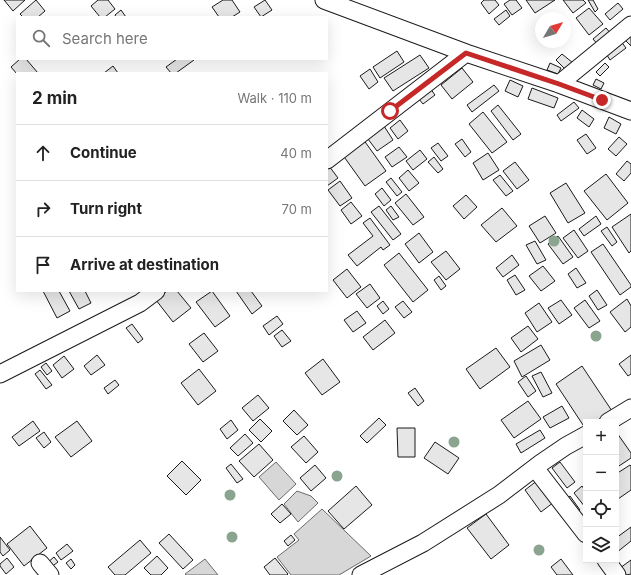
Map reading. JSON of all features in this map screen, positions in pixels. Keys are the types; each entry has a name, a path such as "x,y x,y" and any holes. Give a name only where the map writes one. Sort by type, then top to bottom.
{"street":[{"path":"324,0 466,53 559,84 631,111"},
{"path":"559,84 631,25"},
{"path":"328,159 466,53"},
{"path":"0,374 140,303 155,292"},
{"path":"613,419 631,408"},
{"path":"361,575 422,543 499,495 566,446 583,437"},
{"path":"535,468 583,530"},
{"path":"608,563 617,575"}],"shaded area":[{"path":"276,462 296,484 279,500 259,477"},
{"path":"297,491 311,496 318,503 298,522 284,504"},
{"path":"322,509 371,556 339,575 291,575 277,557 299,540 294,534"},
{"path":"205,559 218,575 185,574"}],"building":[{"path":"4,0 25,0 13,11"},
{"path":"36,0 45,11 39,16 22,16 20,14"},
{"path":"98,0 108,0 115,9 106,16 99,16 91,6"},
{"path":"223,0 232,0 240,12 234,16 218,16 212,7"},
{"path":"265,0 272,10 260,16 254,7"},
{"path":"484,0 495,0 499,5 489,14 481,3"},
{"path":"510,0 516,0 522,8 512,15 504,4"},
{"path":"526,0 555,0 535,12"},
{"path":"563,0 583,0 586,3 573,13"},
{"path":"588,0 593,0 598,9 595,12"},
{"path":"618,3 623,9 610,20 605,14"},
{"path":"589,8 603,24 589,35 576,18"},
{"path":"121,10 125,16 116,16"},
{"path":"506,10 510,16 499,25 494,19"},
{"path":"606,28 612,35 599,46 593,39"},
{"path":"631,31 631,46 623,38"},
{"path":"620,40 626,48 610,60 605,52"},
{"path":"397,51 404,62 380,78 373,67"},
{"path":"562,54 573,63 566,70 556,60"},
{"path":"420,55 429,68 393,91 384,78"},
{"path":"19,60 27,60 37,72 16,73 11,67"},
{"path":"176,60 194,60 177,72 170,72 166,67"},
{"path":"550,63 561,68 558,74 547,70"},
{"path":"605,63 609,67 600,76 596,72"},
{"path":"113,66 117,72 105,72"},
{"path":"462,68 473,82 452,99 441,85"},
{"path":"370,69 378,82 369,89 360,76"},
{"path":"596,79 604,83 601,89 593,85"},
{"path":"510,80 523,86 518,97 505,91"},
{"path":"494,85 499,91 472,112 467,105"},
{"path":"430,88 435,95 423,104 418,98"},
{"path":"532,88 558,98 554,108 528,99"},
{"path":"574,102 579,108 561,121 557,115"},
{"path":"498,105 521,134 513,140 491,111"},
{"path":"582,110 594,119 589,127 577,118"},
{"path":"483,112 507,142 492,153 469,124"},
{"path":"609,117 621,124 616,134 604,128"},
{"path":"400,120 408,131 398,139 390,128"},
{"path":"382,123 393,140 377,151 365,135"},
{"path":"586,134 596,148 587,154 577,140"},
{"path":"619,137 627,144 616,156 608,149"},
{"path":"363,139 386,171 365,186 342,154"},
{"path":"462,139 471,152 465,157 455,144"},
{"path":"438,143 448,156 441,161 431,148"},
{"path":"399,147 407,157 392,167 385,157"},
{"path":"420,150 427,159 413,170 406,161"},
{"path":"488,153 499,170 483,180 473,163"},
{"path":"434,157 443,169 438,173 428,162"},
{"path":"627,161 631,164 631,173 624,181 616,174"},
{"path":"515,162 529,180 517,189 503,171"},
{"path":"329,166 338,178 328,185"},
{"path":"408,170 419,183 409,191 399,178"},
{"path":"606,174 628,203 607,220 584,191"},
{"path":"500,175 513,191 506,196 493,180"},
{"path":"391,178 402,192 397,196 386,182"},
{"path":"340,181 352,198 340,206 328,190"},
{"path":"566,183 585,213 568,223 550,193"},
{"path":"382,188 391,200 384,206 375,194"},
{"path":"406,194 424,217 413,225 395,203"},
{"path":"466,195 477,207 464,219 453,206"},
{"path":"351,202 362,216 351,224 341,210"},
{"path":"379,206 401,234 393,240 371,212"},
{"path":"391,206 399,217 393,220 386,210"},
{"path":"502,208 517,226 496,242 481,225"},
{"path":"631,214 631,251 629,253 612,227"},
{"path":"545,216 556,233 540,243 529,226"},
{"path":"596,216 601,224 584,236 579,229"},
{"path":"370,218 390,245 383,250 381,247 357,266 348,255 373,236 363,223"},
{"path":"607,227 617,242 612,246 601,231"},
{"path":"574,230 588,251 578,258 563,238"},
{"path":"419,233 433,252 419,263 405,244"},
{"path":"558,236 573,257 563,264 548,244"},
{"path":"535,241 546,260 537,264 526,245"},
{"path":"603,244 631,285 631,287 620,295 591,252"},
{"path":"446,251 460,269 446,280 431,262"},
{"path":"399,253 428,290 413,302 384,265"},
{"path":"512,255 519,265 503,277 496,268"},
{"path":"543,266 555,281 541,291 529,276"},
{"path":"576,268 586,283 577,288 568,274"},
{"path":"347,269 361,287 347,298 333,280"},
{"path":"515,275 525,290 516,295 507,280"},
{"path":"439,276 446,286 441,290 434,280"},
{"path":"370,284 380,298 367,308 356,294"},
{"path":"597,290 607,305 598,310 589,296"},
{"path":"44,292 60,292 70,311 57,318"},
{"path":"70,292 86,292 91,303 79,309"},
{"path":"166,292 178,292 191,308 173,322 156,300"},
{"path":"213,292 230,316 215,327 196,302"},
{"path":"237,292 252,292 262,306 252,314"},
{"path":"627,299 631,306 631,327 625,332 610,312"},
{"path":"561,300 572,315 559,324 548,308"},
{"path":"585,300 600,321 589,328 574,308"},
{"path":"383,301 389,309 383,314 377,306"},
{"path":"403,301 412,312 404,318 395,307"},
{"path":"539,303 552,322 537,332 525,313"},
{"path":"357,311 366,323 353,332 344,320"},
{"path":"277,316 283,324 269,335 263,326"},
{"path":"385,320 395,333 373,350 363,337"},
{"path":"132,324 143,339 138,343 126,328"},
{"path":"528,326 538,339 521,352 511,338"},
{"path":"282,330 291,341 282,347 274,336"},
{"path":"204,333 218,351 203,362 189,344"},
{"path":"541,345 550,360 522,377 514,361"},
{"path":"496,348 510,367 480,389 466,369"},
{"path":"97,355 105,365 91,375 84,366"},
{"path":"631,355 631,374 628,376 619,364"},
{"path":"64,356 74,369 62,378 53,365"},
{"path":"323,359 340,382 322,395 305,373"},
{"path":"46,363 52,371 47,375 41,367"},
{"path":"582,366 612,411 600,419 583,419 583,425 556,384"},
{"path":"199,369 216,391 198,405 181,383"},
{"path":"40,370 52,385 46,389 35,374"},
{"path":"541,372 552,393 543,397 532,376"},
{"path":"526,376 536,391 528,397 518,382"},
{"path":"115,380 119,385 108,394 104,388"},
{"path":"415,388 424,401 418,406 408,393"},
{"path":"258,395 269,408 253,421 242,408"},
{"path":"528,401 541,419 514,438 501,420"},
{"path":"562,406 569,418 550,428 543,417"},
{"path":"294,410 308,425 297,435 283,421"},
{"path":"379,418 386,425 367,443 360,436"},
{"path":"260,419 272,431 261,442 249,430"},
{"path":"231,420 238,430 227,439 220,429"},
{"path":"33,421 40,431 19,446 12,437"},
{"path":"77,421 92,441 71,457 55,437"},
{"path":"397,428 415,428 415,457 398,457"},
{"path":"540,430 545,438 521,453 516,444"},
{"path":"44,432 51,442 44,448 36,438"},
{"path":"245,434 253,443 238,456 230,448"},
{"path":"304,436 318,452 306,463 291,447"},
{"path":"619,436 631,453 631,458 619,466"},
{"path":"435,442 459,458 448,474 424,458"},
{"path":"259,444 273,460 254,477 239,461"},
{"path":"182,461 201,480 186,495 167,476"},
{"path":"560,462 575,482 567,488 552,468"},
{"path":"231,464 243,479 237,483 226,468"},
{"path":"315,465 326,478 311,491 300,478"},
{"path":"630,465 631,466 631,490 619,498 619,491 619,472"},
{"path":"538,480 554,502 541,512 525,490"},
{"path":"356,486 372,505 344,529 328,511"},
{"path":"582,486 583,504 574,493"},
{"path":"570,496 580,510 574,514 564,501"},
{"path":"282,504 291,514 280,523 271,514"},
{"path":"486,514 509,545 491,559 467,528"},
{"path":"30,526 47,548 24,566 7,544"},
{"path":"631,527 631,541 619,551 619,536"},
{"path":"169,534 193,560 183,569 159,543"},
{"path":"291,535 295,540 288,546 284,541"},
{"path":"0,537 10,550 3,556 0,552"},
{"path":"140,540 151,553 125,575 115,575 108,567"},
{"path":"67,544 73,551 61,560 56,553"},
{"path":"157,556 168,568 161,575 151,575 144,568"},
{"path":"54,557 58,562 50,568 47,563"},
{"path":"7,558 14,567 6,574 0,564"},
{"path":"275,558 288,574 287,575 270,575 264,567"},
{"path":"71,559 75,565 71,569 66,563"},
{"path":"561,559 573,575 557,575 551,567"},
{"path":"631,560 631,574 626,575 620,568"}],"route":[{"path":"390,111 466,53 602,100"}]}
